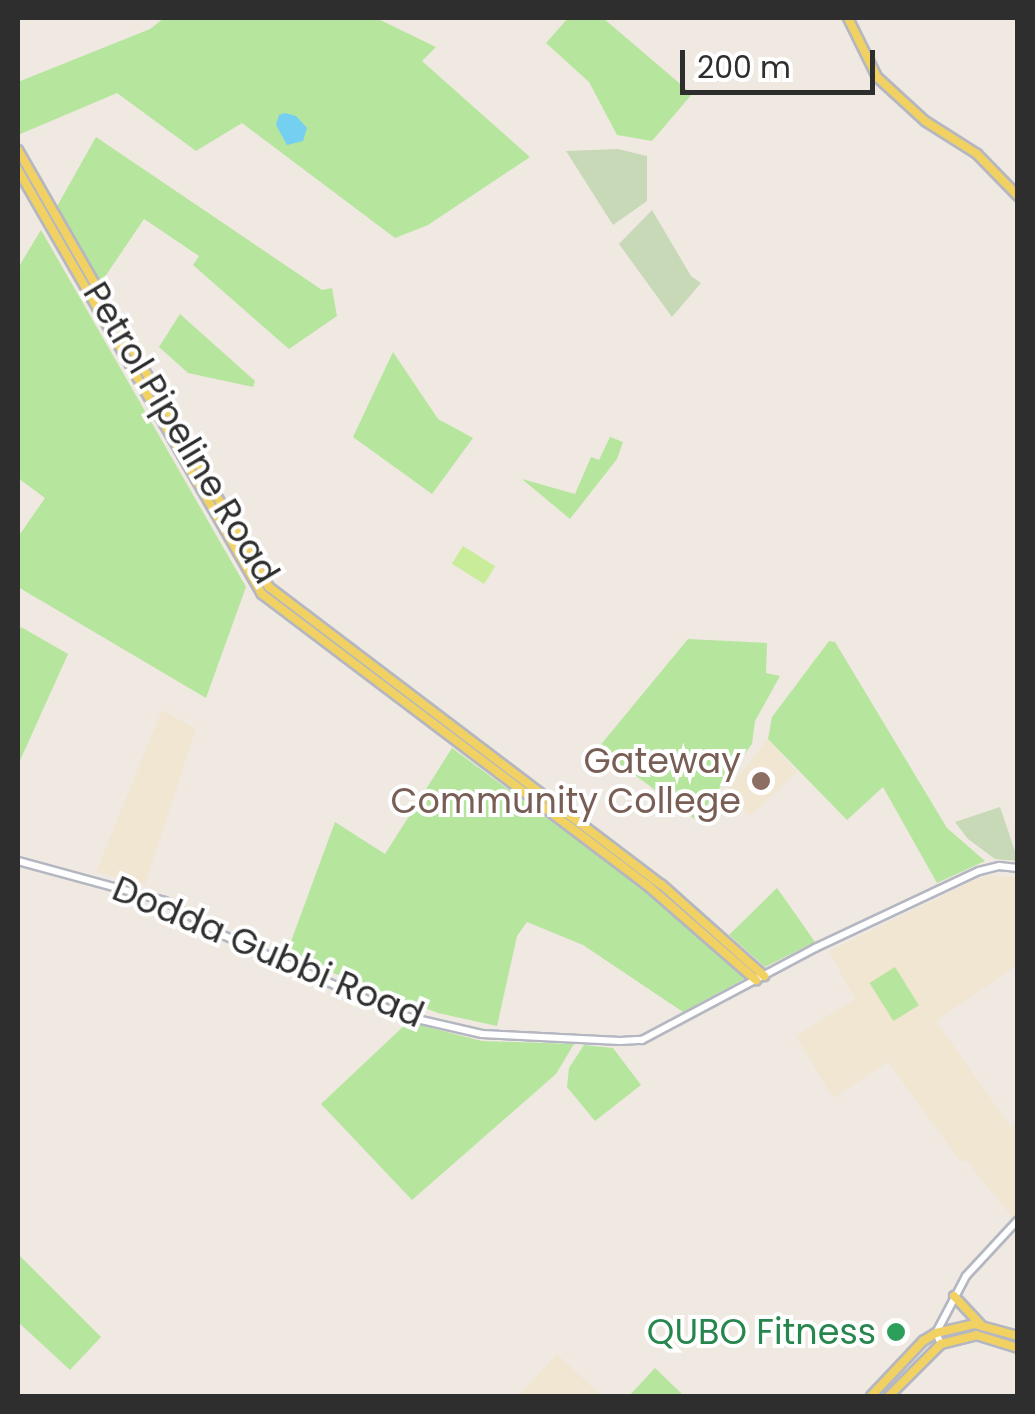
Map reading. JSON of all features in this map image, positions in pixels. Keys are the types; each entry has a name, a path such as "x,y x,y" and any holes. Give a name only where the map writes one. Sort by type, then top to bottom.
{"main road":[{"path":"848,18 877,77 924,121 977,154 1018,196"},
{"name":"Petrol Pipeline Road","path":"18,150 70,253"},
{"name":"Petrol Pipeline Road","path":"18,170 268,587 538,800 686,904 760,978"},
{"path":"954,1296 981,1325"},
{"path":"871,1396 922,1341 936,1333 957,1325 981,1325 1018,1336"},
{"path":"888,1396 940,1344 976,1335 1018,1348"}],"street":[{"name":"Dodda Gubbi Road","path":"18,861 137,890 356,998 404,1016 482,1034 642,1040 979,871 999,866 1018,868"},
{"path":"940,1344 936,1333 954,1296 973,1266 1018,1220"}],"shaded area":[{"path":"162,710 196,729 145,884 96,872"},
{"name":"Gateway Community College","path":"768,739 797,772 750,816 727,791"},
{"path":"983,876 1017,877 1017,965 936,1021 1010,1126 1017,1120 1017,1212 1013,1218 966,1160 961,1162 888,1062 833,1098 796,1036 855,999 829,951"},
{"path":"557,1354 601,1396 518,1396"}],"green space":[{"path":"164,18 376,18 436,47 422,61 530,157 428,225 395,238 242,123 196,151 117,93 18,135 18,82 150,29"},
{"path":"568,18 603,18 692,94 652,141 617,135 589,82 546,43"},
{"path":"96,137 322,290 332,288 337,316 289,349 193,265 199,256 144,219 100,284 56,208"},
{"path":"618,149 647,156 647,201 613,225 566,151"},
{"path":"652,210 691,276 701,283 672,317 619,244"},
{"path":"41,230 246,587 206,698 18,587 18,537 45,498 18,478 18,268"},
{"path":"180,314 255,381 253,387 188,373 159,347"},
{"path":"393,352 438,419 473,438 432,494 353,437"},
{"path":"610,437 623,442 617,459 570,519 522,479 575,494 591,457 599,460"},
{"path":"463,546 495,566 484,584 452,564"},
{"path":"21,627 68,654 18,765 18,633"},
{"path":"688,639 767,643 766,673 780,676 755,721 752,744 696,820 598,748"},
{"path":"829,641 835,642 947,828 985,861 937,883 883,787 847,820 768,739 772,717"},
{"path":"452,748 652,895 746,978 683,1012 583,945 527,922 517,936 497,1026 438,1013 286,955 335,822 385,854"},
{"path":"1000,807 1017,861 995,859 968,839 955,822"},
{"path":"777,888 815,942 765,967 729,935"},
{"path":"895,967 919,1005 893,1021 870,983"},
{"path":"408,1022 482,1041 574,1044 556,1074 412,1200 321,1104"},
{"path":"584,1045 613,1048 641,1085 595,1121 567,1087 569,1068"},
{"path":"18,1254 101,1337 70,1370 18,1322"},
{"path":"655,1368 684,1396 629,1396"}],"water":[{"path":"279,115 296,116 307,128 303,141 287,145 276,125"}],"place":[{"name":"Gateway Community College","path":"761,781"},
{"name":"QUBO Fitness","path":"896,1332"}]}
